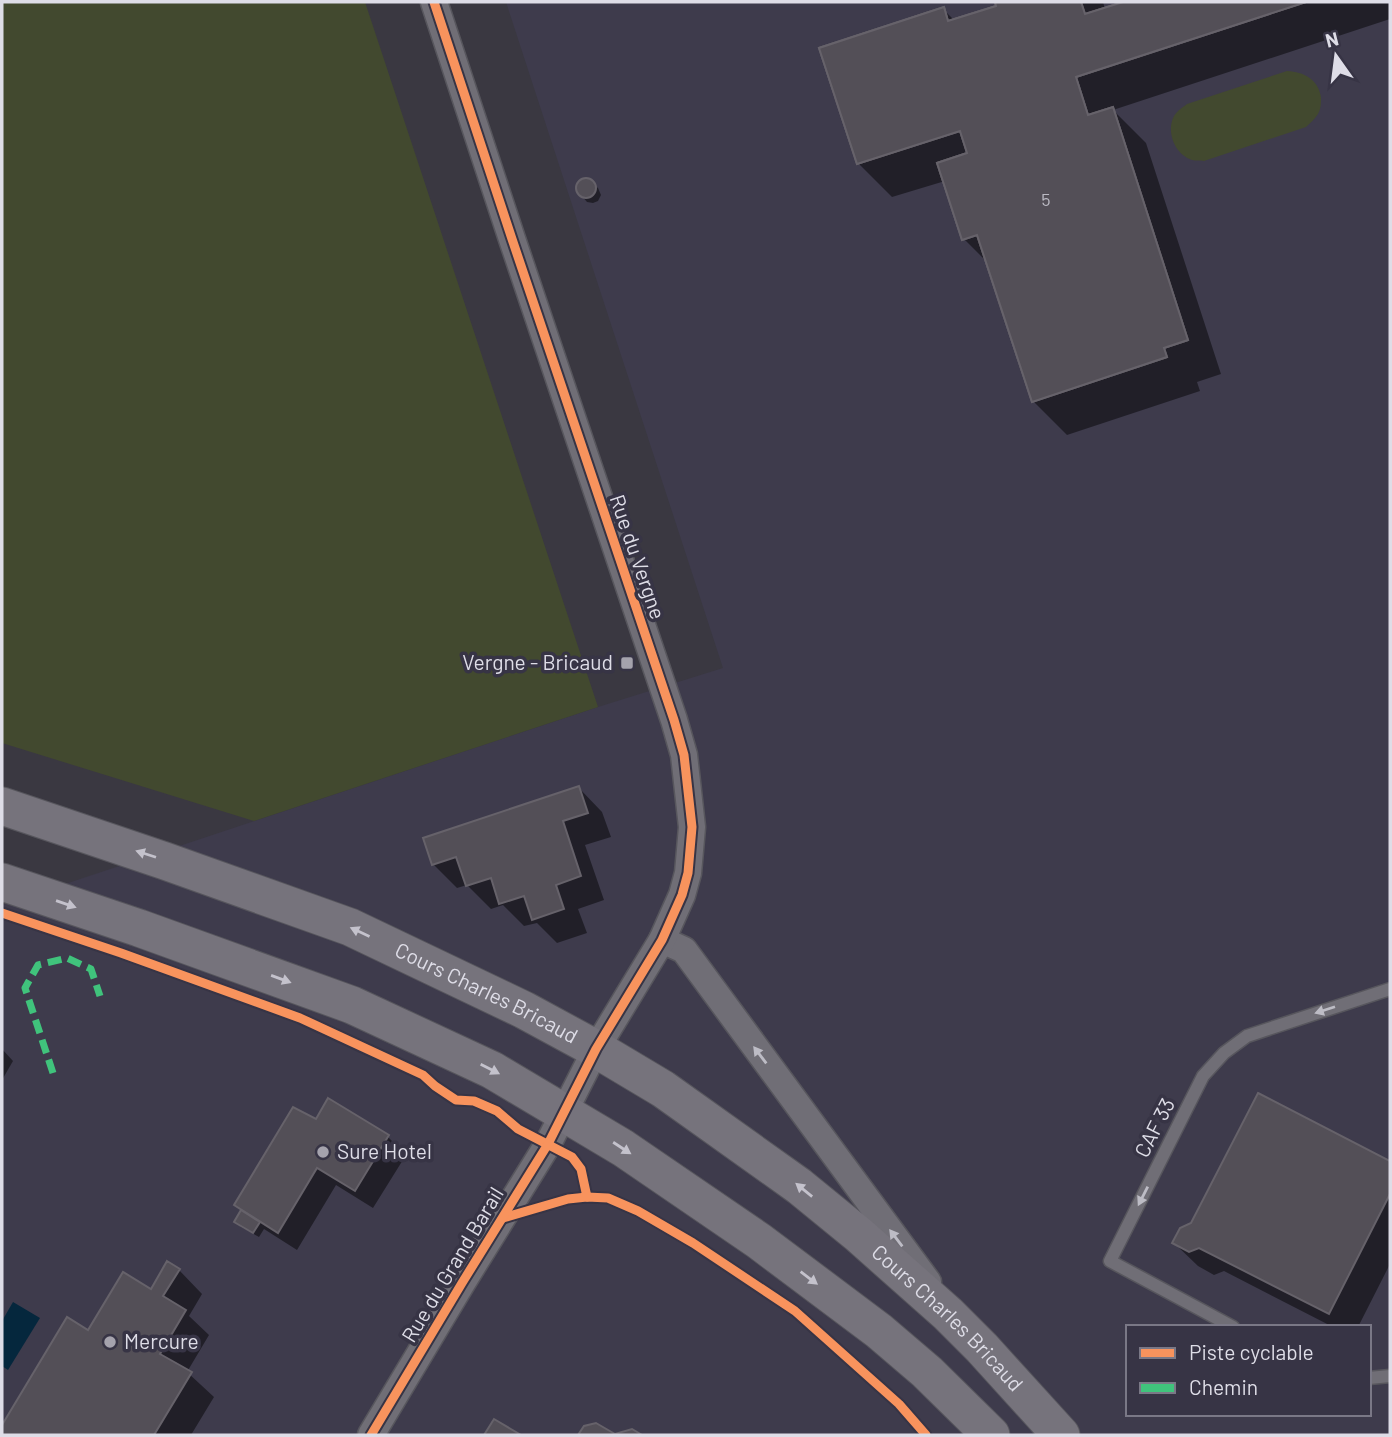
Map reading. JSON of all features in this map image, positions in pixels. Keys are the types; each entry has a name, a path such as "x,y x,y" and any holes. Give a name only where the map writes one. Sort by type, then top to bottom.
{"main road":[{"name":"Cours Charles Bricaud","path":"2,806 350,927 524,1010 596,1049 663,1089 799,1186 859,1235 948,1314 1061,1435"},
{"path":"2,882 352,1005 492,1070 623,1148 759,1241 879,1331 928,1373 990,1435"}],"street":[{"name":"Rue du Vergne","path":"434,2 684,755 692,827 688,873 682,895 663,940 596,1049 564,1112"},
{"path":"663,940 684,950 919,1268 948,1314"},
{"name":"Rue du Grand Barail","path":"371,1435 548,1144 564,1112"}],"lane":[{"name":"CAF 33","path":"1229,1325 1110,1261 1203,1076 1224,1053 1247,1037 1390,989"},
{"path":"1371,1378 1390,1376"}],"shaded area":[{"path":"506,2 1390,2 1390,1435 2,1435 2,905 723,668"}],"green space":[{"path":"2,2 365,2 598,707 254,821 2,743"},
{"path":"1287,71 1299,73 1317,85 1321,97 1320,110 1306,127 1204,161 1192,160 1180,153 1173,141 1171,128 1175,114 1180,109 1187,104"}],"water":[{"path":"13,1302 40,1318 8,1370 2,1366 2,1321"}],"building":[{"path":"995,2 1081,2 1085,14 1123,2 1306,2 1076,77 1088,115 1113,107 1188,340 1164,348 1167,357 1032,402 977,235 962,240 937,163 967,153 960,131 857,164 819,48 944,7 948,21 996,6","holes":["1000,19 1012,55 964,71 953,35"]},
{"path":"995,2 1081,2 1085,14 1123,2 1306,2 1076,77 1088,115 1113,107 1188,340 1164,348 1167,357 1032,402 977,235 962,240 937,163 967,153 960,131 857,164 819,48 944,7 948,21 996,6"},
{"path":"582,178 590,178 596,188 590,198 582,198 576,192 576,184"},
{"path":"579,786 588,813 563,821 581,876 556,885 564,909 532,920 524,896 499,904 491,878 466,886 456,857 432,865 423,838"},
{"path":"1258,1093 1390,1161 1390,1194 1329,1314 1199,1248 1189,1252 1172,1243 1180,1228 1191,1223"},
{"name":"Sure Hotel","path":"328,1098 389,1135 355,1191 317,1168 278,1233 234,1205 293,1107 316,1119"},
{"path":"241,1210 260,1222 253,1233 234,1222"},
{"name":"Mercure","path":"167,1261 180,1269 163,1296 186,1310 160,1354 192,1372 154,1435 2,1435 2,1425 67,1317 88,1330 123,1272 151,1289"},
{"path":"494,1419 521,1435 484,1435"},
{"path":"596,1423 615,1434 632,1429 642,1435 578,1435 584,1426"}],"marked path":[{"path":"53,1073 25,988 38,965 67,958 91,969 100,996"}],"cycle path":[{"path":"371,1435 548,1144 596,1049 662,940 682,895 688,873 692,827 684,755 674,720 434,2"},
{"path":"2,913 300,1018 423,1075 456,1100 474,1101 497,1111 518,1129 572,1157 581,1169 587,1197"},
{"path":"503,1218 568,1199 587,1197 608,1198 638,1211 693,1243 795,1311 899,1404 926,1435"}],"place":[{"name":"Vergne - Bricaud","path":"627,663"},
{"name":"Sure Hotel","path":"323,1152"},
{"name":"Mercure","path":"110,1342"}]}
